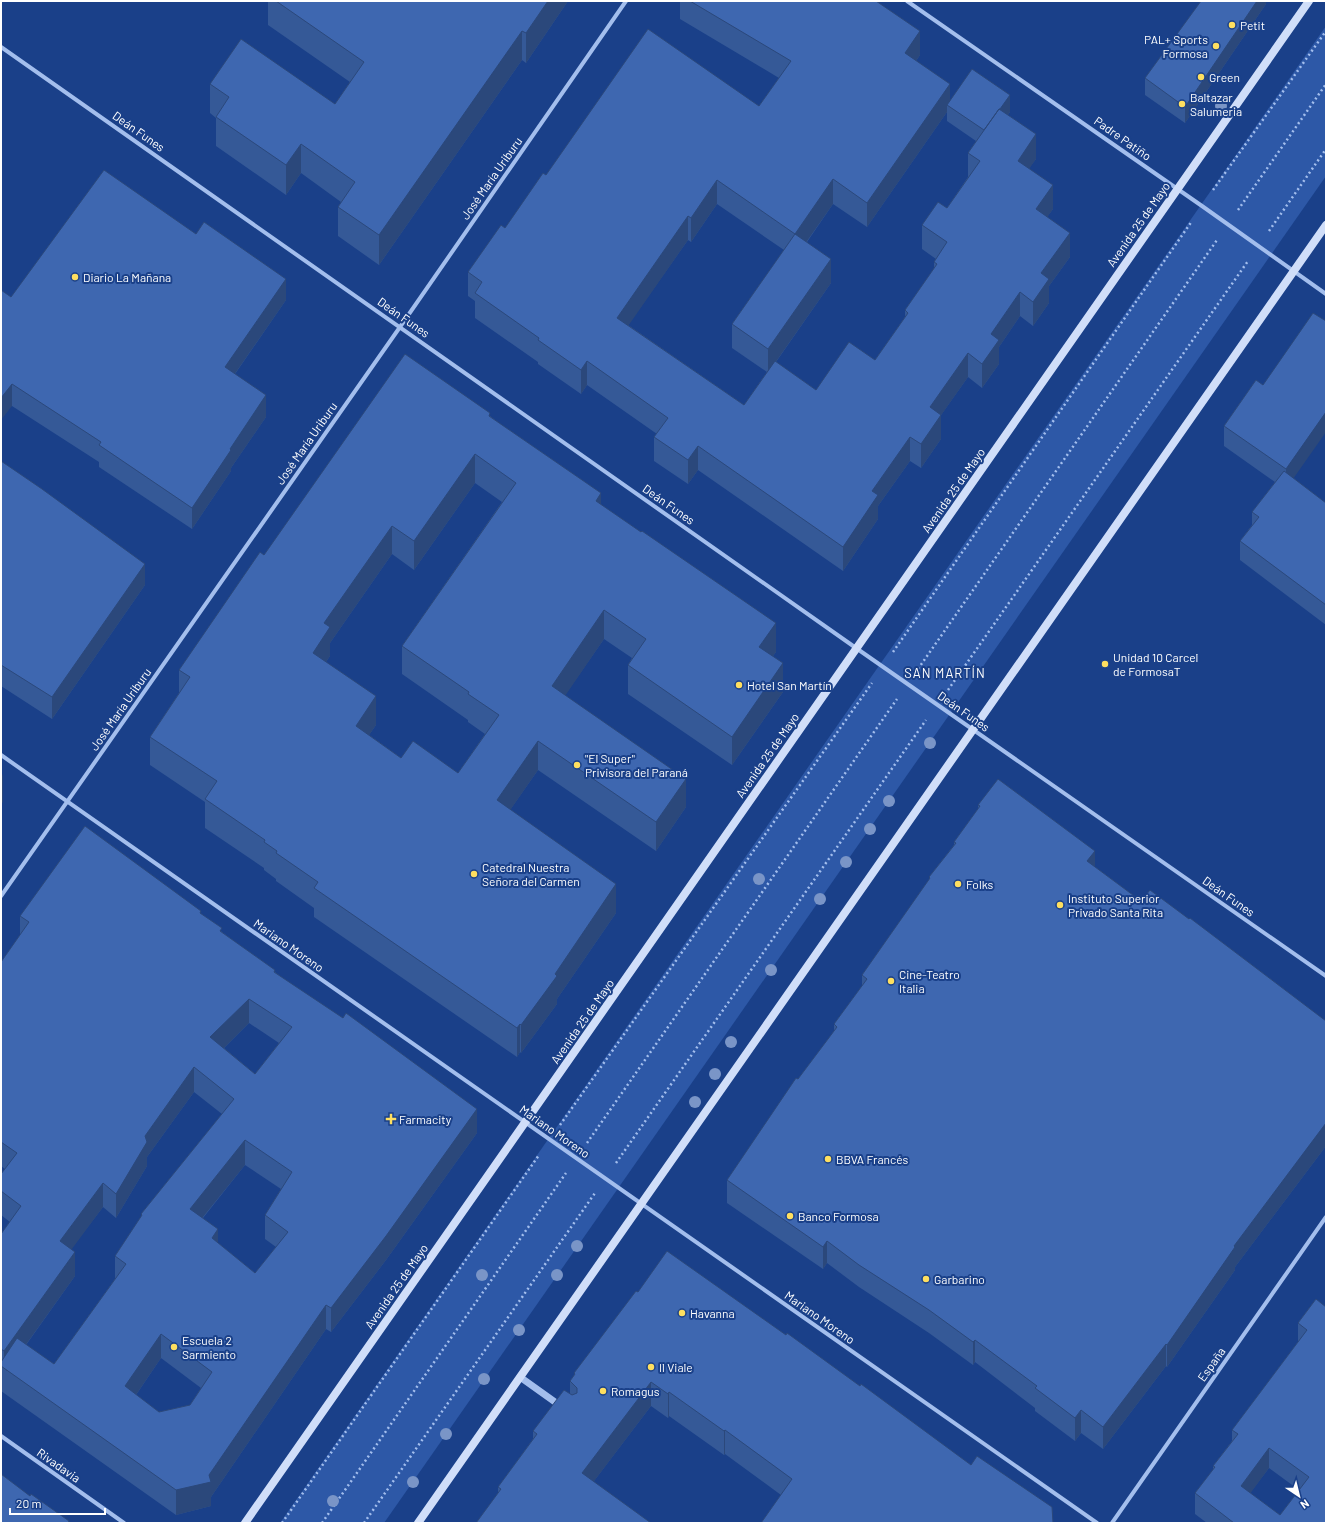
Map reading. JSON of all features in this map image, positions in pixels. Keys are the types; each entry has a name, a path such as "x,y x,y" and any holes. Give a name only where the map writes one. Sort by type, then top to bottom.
{"main road":[{"name":"Avenida 25 de Mayo","path":"245,1523 1309,1"},
{"path":"418,1523 1326,225"}],"street":[{"name":"José María Uriburu","path":"1,896 400,327 626,1"},
{"name":"Padre Patiño","path":"907,1 1178,189 1326,294"},
{"name":"Deán Funes","path":"1,47 937,705 1326,976"},
{"name":"Mariano Moreno","path":"1,755 1097,1523"},
{"name":"España","path":"1112,1523 1326,1217"},
{"path":"520,1377 567,1410"},
{"name":"Rivadavia","path":"1,1436 124,1523"}],"path":[{"path":"282,1523 883,667 1202,206 1326,31"},
{"path":"322,1523 1326,84"},
{"path":"364,1523 1326,149"}],"shaded area":[{"path":"1326,26 1326,176 384,1523 280,1523"}],"building":[{"path":"276,1 548,1 526,33 522,31 379,235 338,207 355,182 301,144 286,165 216,117 229,97 210,84 241,39 335,104 364,62"},
{"path":"690,1 876,1 920,31 905,53 950,84 867,203 833,179 795,234 717,180 691,218 688,216 617,318 744,405 775,361 816,390 849,342 875,360 908,313 905,310 937,264 934,262 947,242 922,225 938,202 947,208 980,161 968,153 999,109 1036,134 1018,161 1053,185 1036,209 1070,233 1041,273 1049,279 1033,302 1020,292 991,334 999,340 982,364 968,353 930,407 941,415 921,444 910,437 872,491 878,495 843,547 698,446 688,460 654,437 668,418 587,361 581,370 538,340 539,338 475,293 482,282 468,272 501,225 505,228 543,173 546,175 648,29 759,106 791,61"},
{"path":"1201,1 1257,1 1185,107 1145,78"},
{"path":"972,69 1010,95 984,130 947,105"},
{"path":"104,170 196,234 204,222 286,279 225,367 266,395 192,508 99,445 101,442 12,384 1,398 1,290 11,297"},
{"path":"795,234 831,259 768,349 732,324"},
{"path":"1313,313 1326,321 1326,412 1286,469 1224,426 1256,380 1263,385"},
{"path":"405,354 490,413 489,416 601,493 596,501 776,623 759,647 783,663 732,737 628,665 646,639 604,610 552,686 686,779 656,822 538,741 497,800 616,884 555,974 557,976 521,1025 520,1024 517,1028 314,888 318,882 276,853 277,851 264,842 265,840 205,799 217,781 150,737 190,677 179,670 260,552 264,555","holes":["475,454 516,483 402,646 469,692 468,694 499,715 458,773 413,741 401,758 356,726 376,696 313,653 330,627 324,623 392,526 414,541"]},
{"path":"1,461 145,564 52,697 1,665"},
{"path":"1284,471 1326,503 1326,605 1240,541 1259,517 1252,512"},
{"path":"998,779 1095,851 1087,861 1141,901 1150,890 1189,919 1190,918 1326,1021 1326,1123 1234,1246 1235,1247 1167,1345 1166,1344 1103,1427 1081,1410 1075,1418 1035,1388 1037,1386 975,1340 973,1342 929,1310 859,1265 827,1241 823,1247 727,1180 796,1078 798,1079 837,1027 834,1024 867,979 862,975 930,878 929,877 956,843 954,842 980,806 978,805"},
{"path":"85,826 201,911 200,913 222,928 220,931 275,970 274,972 343,1018 346,1013 477,1109 386,1236 331,1308 326,1305 209,1475 211,1482 176,1490 1,1366 1,1362 17,1338 54,1364 126,1264 115,1256 142,1215 141,1214 234,1099 194,1067 145,1136 147,1142 116,1194 103,1183 60,1241 75,1252 4,1351 1,1349 1,1234 21,1206 1,1191 1,1174 17,1153 1,1142 1,962 29,922 20,916","holes":["249,999 292,1027 255,1074 210,1037","245,1140 292,1172 265,1215 288,1232 255,1273 212,1238 218,1229 190,1209","161,1334 212,1372 190,1405 159,1412 125,1386"]},
{"path":"667,1251 786,1335 787,1333 860,1386 861,1384 971,1465 977,1456 1052,1507 1053,1523 761,1523 792,1479 725,1430 724,1431 669,1392 668,1394 651,1382 582,1473 651,1523 476,1523 501,1489 498,1487 537,1434 533,1431 564,1390 572,1395 577,1393 577,1388 570,1381 575,1374 574,1373 636,1291 638,1292"},
{"path":"1316,1299 1326,1307 1326,1523 1234,1523 1195,1493 1215,1467 1213,1466 1238,1434 1232,1430 1307,1330 1298,1323","holes":["1269,1448 1309,1477 1280,1515 1241,1486"]},
{"path":"1,1474 30,1496 31,1494 69,1521 68,1523 1,1523"}],"place":[{"name":"Petit","path":"1232,25"},
{"name":"PAL+ Sports Formosa","path":"1216,46"},
{"name":"Green","path":"1201,77"},
{"name":"Baltazar Salumeria","path":"1182,104"},
{"name":"Diario La Mañana","path":"75,277"},
{"name":"Unidad 10 Carcel de FormosaT","path":"1105,664"},
{"name":"Hotel San Martín","path":"739,685"},
{"name":"\"El Super\" Privisora del Paraná","path":"577,765"},
{"name":"Catedral Nuestra Señora del Carmen","path":"474,874"},
{"name":"Folks","path":"958,884"},
{"name":"Instituto Superior Privado Santa Rita","path":"1060,905"},
{"name":"Cine-Teatro Italia","path":"891,981"},
{"name":"Farmacity","path":"391,1119"},
{"name":"BBVA Francés","path":"828,1159"},
{"name":"Banco Formosa","path":"790,1216"},
{"name":"Garbarino","path":"926,1279"},
{"name":"Havanna","path":"682,1313"},
{"name":"Escuela 2 Sarmiento","path":"174,1347"},
{"name":"Il Viale","path":"651,1367"},
{"name":"Romagus","path":"603,1391"}],"district":[{"name":"SAN MARTÍN","path":"945,673"}]}
